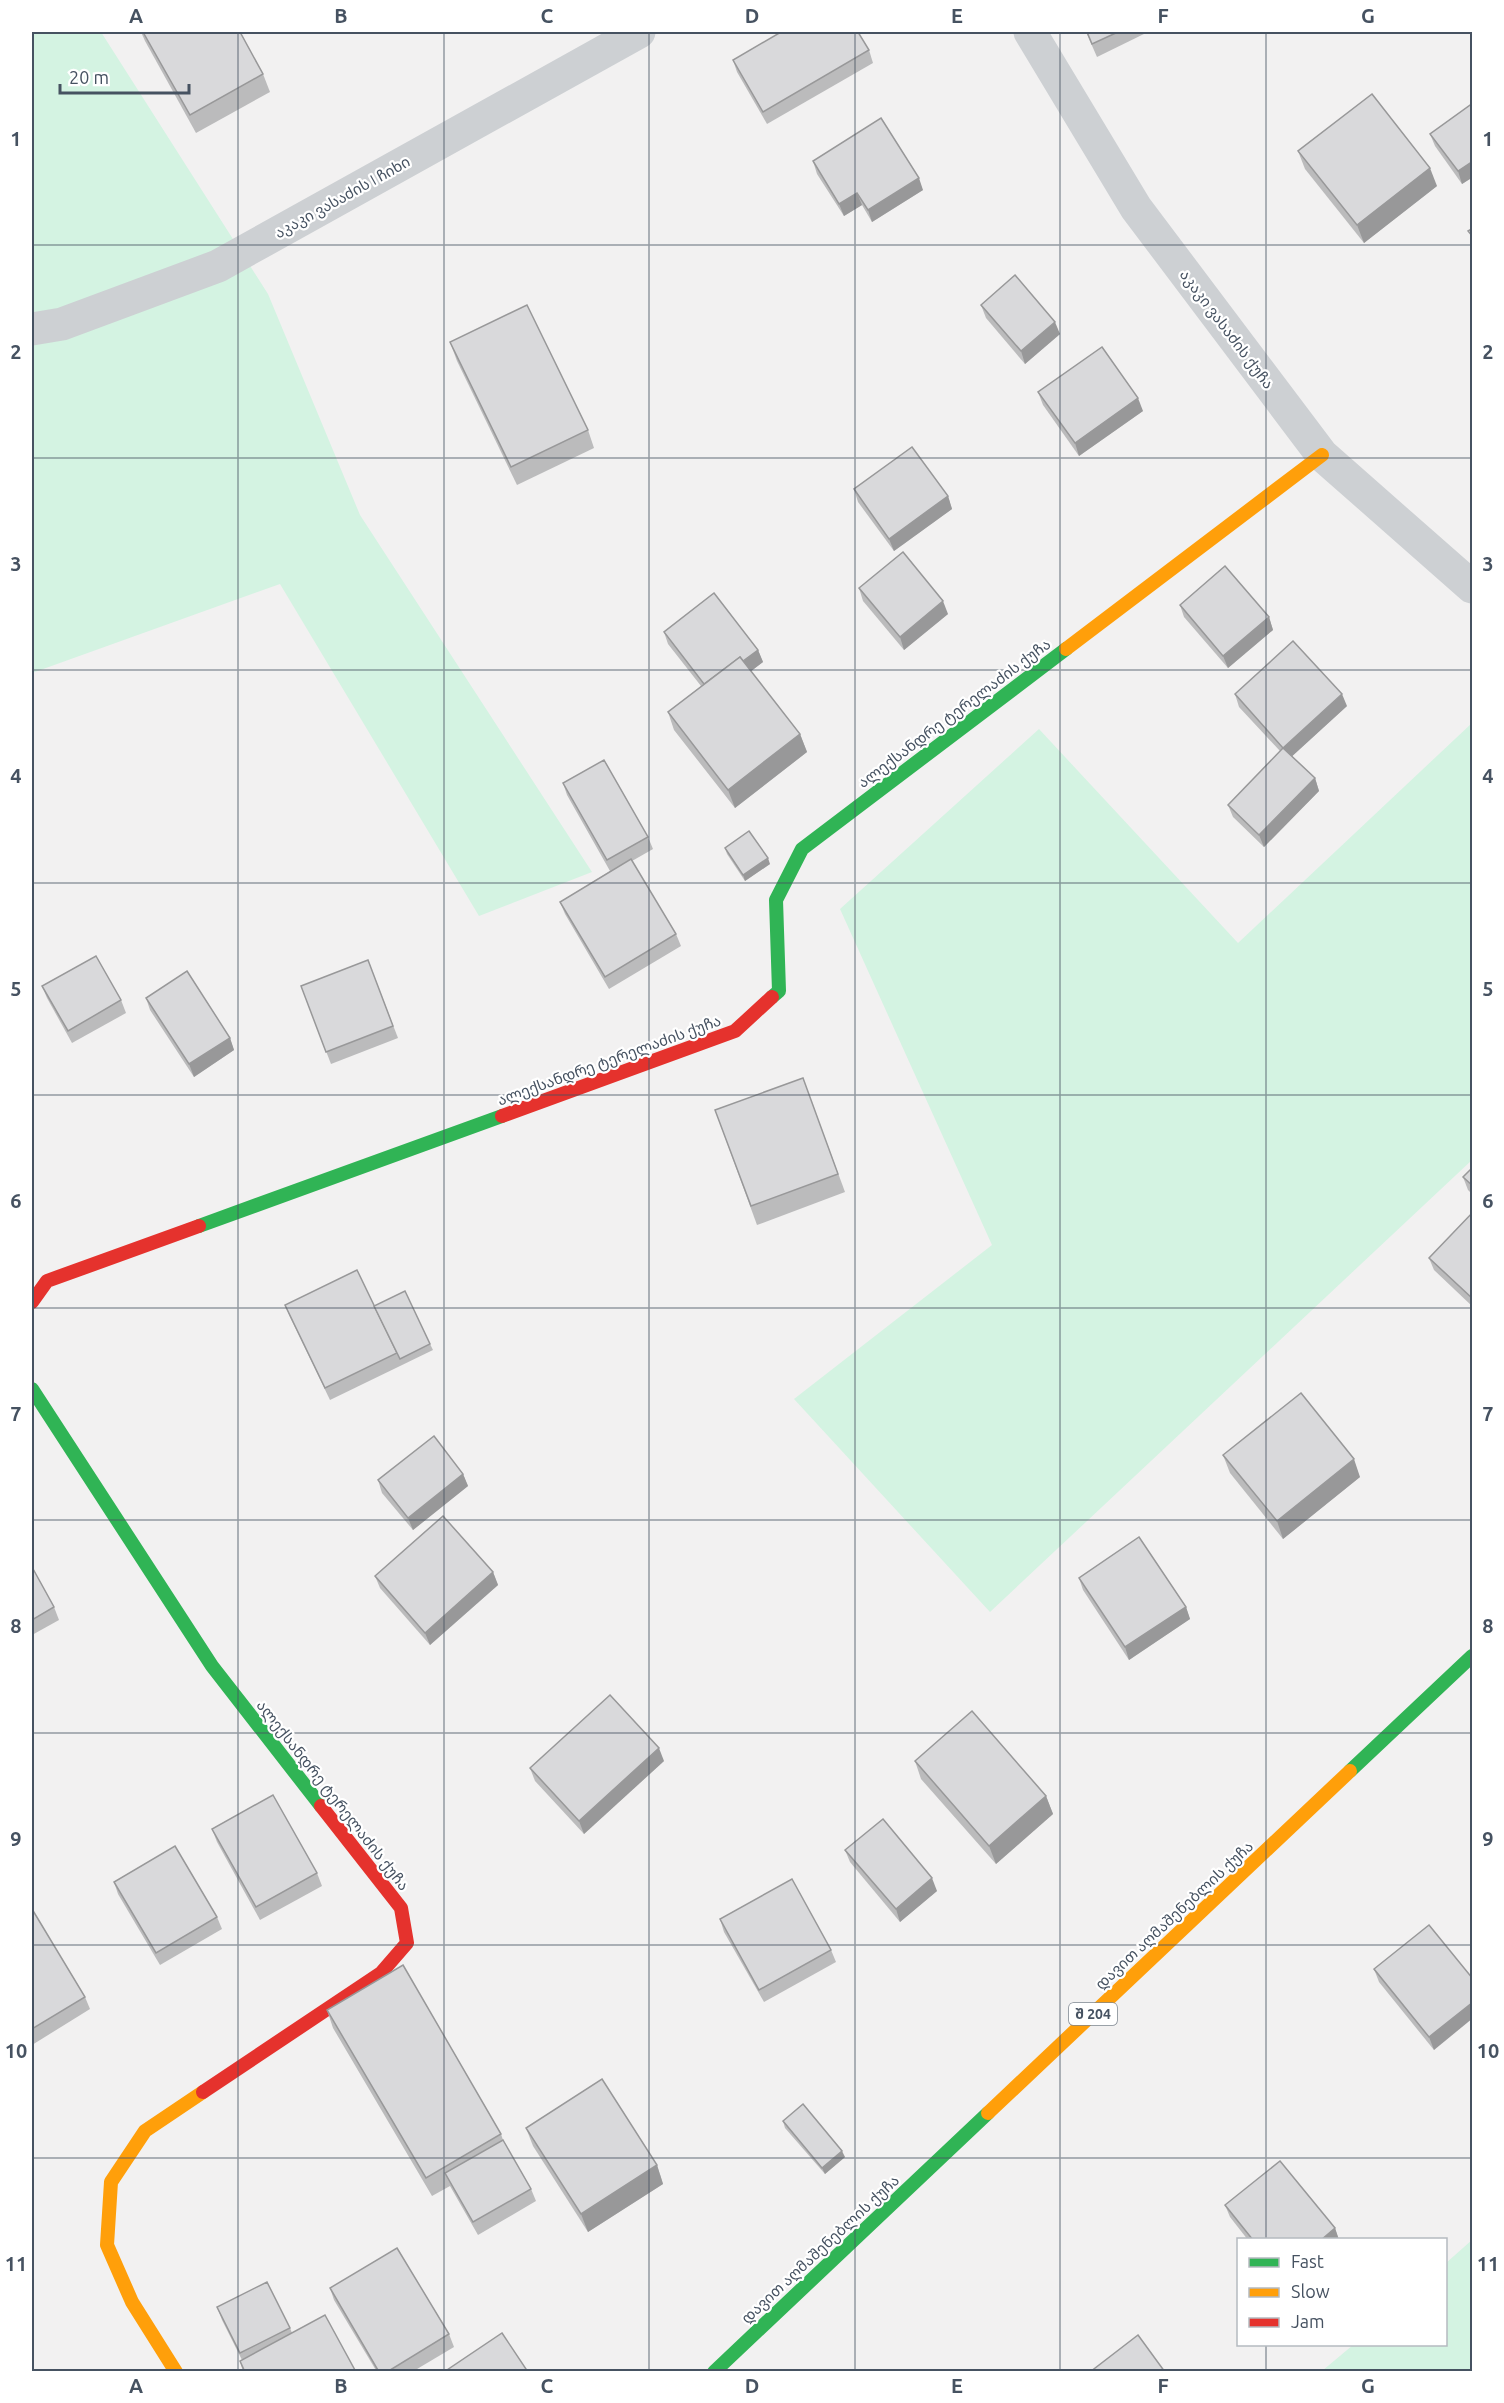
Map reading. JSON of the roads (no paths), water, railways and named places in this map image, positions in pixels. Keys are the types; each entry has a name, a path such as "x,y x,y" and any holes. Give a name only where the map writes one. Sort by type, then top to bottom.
{"street":[{"name":"აკაკი ვასაძის I ჩიხი","path":"32,329 62,324 218,266 639,32"},
{"name":"აკაკი ვასაძის ქუჩა","path":"1030,32 1136,208 1322,455 1473,587"},
{"name":"ალექსანდრე ტერელაძის ქუჩა","path":"32,1302 47,1281 735,1031 779,991 776,900 802,849 1322,455"},
{"name":"ალექსანდრე ტერელაძის ქუჩა","path":"32,1389 212,1666 401,1908 407,1943 381,1973 145,2131 111,2182 107,2245 132,2302 176,2372"},
{"name":"დავით აღმაშენებლის ქუჩა","path":"714,2372 1473,1656"}]}
